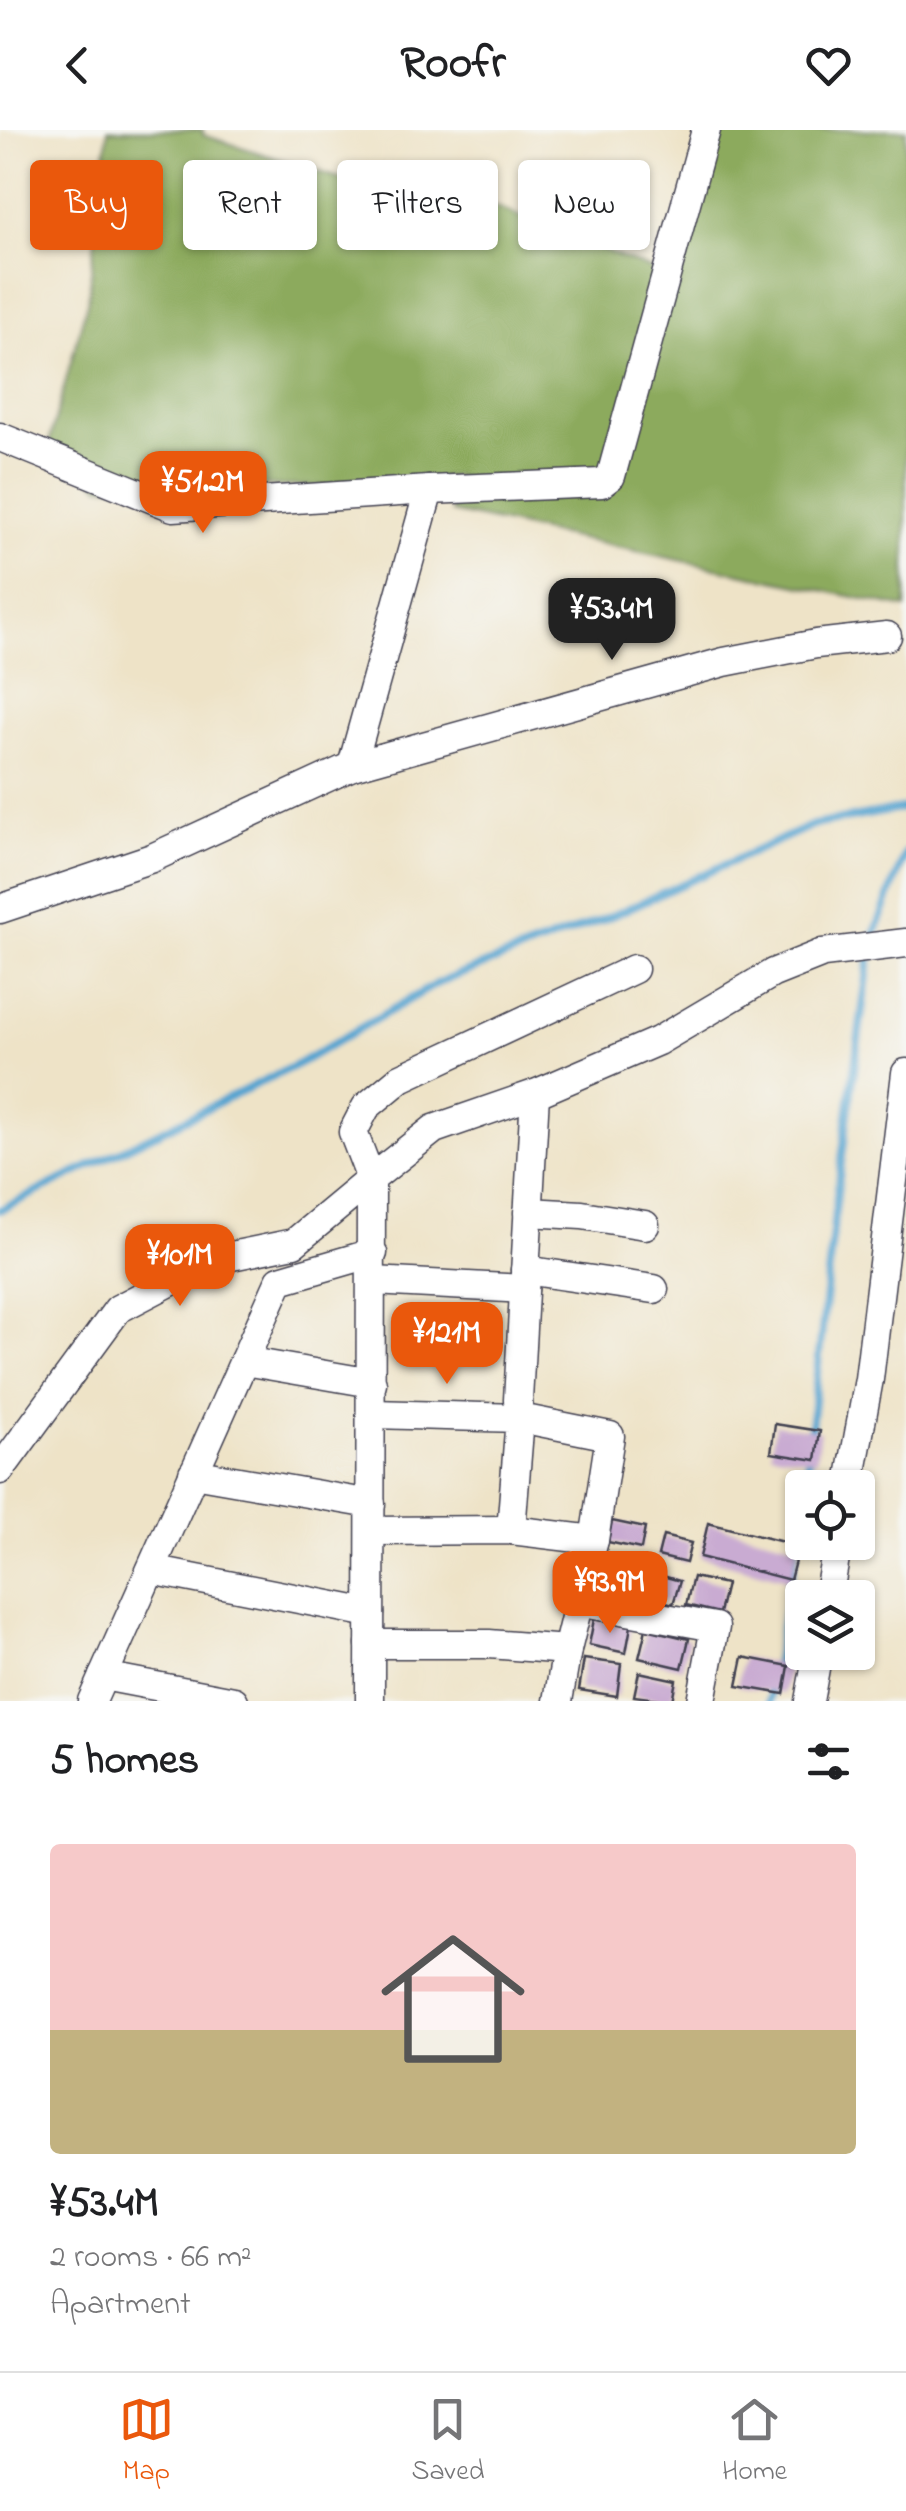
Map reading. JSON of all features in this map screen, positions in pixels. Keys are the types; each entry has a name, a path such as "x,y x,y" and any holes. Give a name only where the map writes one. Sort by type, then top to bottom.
{"street":[{"path":"0,437 173,507 602,483 611,476 706,130"},
{"path":"352,766 429,490"},
{"path":"0,910 152,858 352,766 724,662 816,644 887,636"},
{"path":"0,1470 118,1309 212,1260 294,1243 434,1129 535,1094 658,1040 773,973 824,953 906,943"},
{"path":"370,1701 371,1178 353,1132 366,1107 401,1078 634,969"},
{"path":"852,1470 869,1379 906,1073"},
{"path":"511,1530 535,1094"},
{"path":"528,1212 582,1215 645,1226"},
{"path":"234,1701 98,1688 280,1280 372,1267 654,1289"},
{"path":"244,1361 372,1383"},
{"path":"372,1414 520,1418 610,1436 594,1540 558,1701"},
{"path":"193,1474 371,1518 594,1540"},
{"path":"151,1570 370,1613"},
{"path":"578,1602 715,1627 701,1701"},
{"path":"370,1644 489,1644 567,1650"},
{"path":"809,1701 815,1670"}],"green space":[{"path":"108,130 203,130 203,135 282,160 183,160 183,250 317,250 317,171 337,177 337,250 498,250 498,207 518,216 518,250 603,250 667,276 719,130 906,130 906,608 451,512 459,476 356,486 100,486 49,443 88,299 94,250 163,250 163,160 104,160"}],"building":[{"path":"775,1424 820,1431 816,1460 771,1453"},
{"path":"612,1521 645,1528 641,1549 608,1542"},
{"path":"708,1523 785,1542 785,1560 795,1560 790,1580 700,1557"},
{"path":"663,1536 691,1543 686,1563 658,1556"},
{"path":"607,1558 642,1566 636,1590 601,1582"},
{"path":"656,1574 680,1581 673,1604 649,1597"},
{"path":"693,1577 726,1584 719,1613 686,1605"},
{"path":"594,1619 631,1626 626,1653 589,1645"},
{"path":"646,1629 689,1639 682,1668 639,1658"},
{"path":"743,1657 785,1665 788,1670 784,1694 737,1686"},
{"path":"584,1659 621,1664 617,1696 579,1690"},
{"path":"639,1672 676,1680 672,1701 634,1696"}],"waterway":[{"path":"0,1210 300,1063 438,983 609,917 813,825 906,808"},
{"path":"872,941 906,852"},
{"path":"810,1437 837,1194 870,955"},
{"path":"807,1470 809,1451"},
{"path":"775,1669 794,1560"},
{"path":"770,1701 773,1683"}]}
